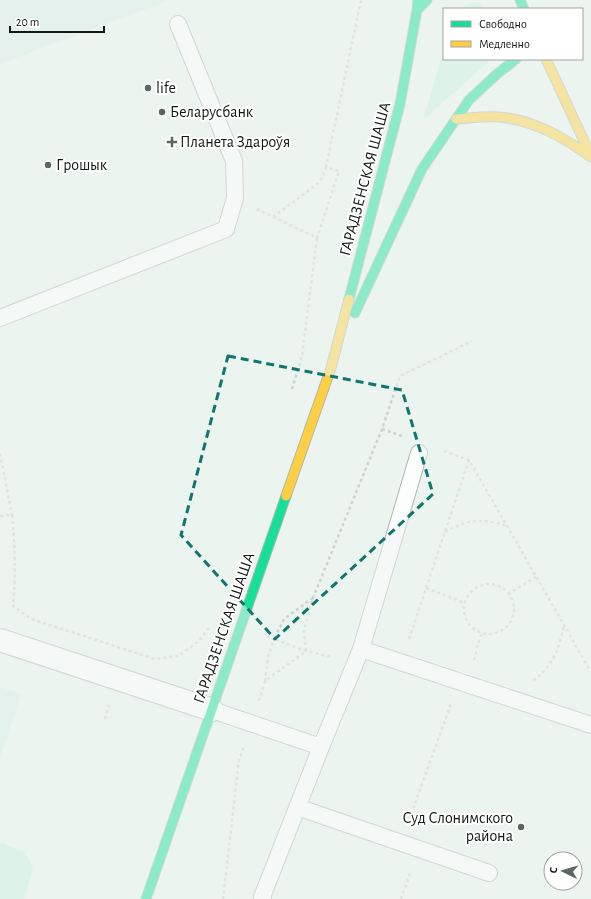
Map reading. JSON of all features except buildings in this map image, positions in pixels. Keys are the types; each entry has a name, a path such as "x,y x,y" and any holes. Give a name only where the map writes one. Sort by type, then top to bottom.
{"main road":[{"name":"ГАРАДЗЕНСКАЯ ШАША","path":"146,899 331,368 400,104 418,0"},
{"path":"417,10 427,0"},
{"name":"ГАРАДЗЕНСКАЯ ШАША","path":"331,368 422,169 470,100 496,75 515,60"},
{"path":"546,60 591,157"},
{"path":"456,119 505,118 537,125 563,137 591,157"}],"street":[{"path":"0,640 212,710"}],"lane":[{"path":"0,318 226,229 235,198 234,161 178,24"},
{"path":"263,899 262,897 297,807 361,649 419,453"},
{"path":"361,649 591,725"},
{"path":"212,710 252,722 321,747"},
{"path":"297,807 489,873"}],"path":[{"path":"273,217 320,182 326,167 361,0"},
{"path":"291,394 302,356 317,238 339,171 326,167"},
{"path":"235,198 317,238"},
{"path":"306,651 304,630 313,598 382,429 400,376 472,341"},
{"path":"382,429 404,436"},
{"path":"440,449 469,460 591,672"},
{"path":"0,454 12,515 16,548 13,606 31,619 155,659 178,656 199,641 218,616 306,651"},
{"path":"409,640 469,460"},
{"path":"0,516 12,515"},
{"path":"445,532 461,523 474,521 488,521 508,526"},
{"path":"508,594 536,577"},
{"path":"485,584 497,585 508,594 513,600 514,612 511,622 503,630 493,634 481,634 472,628 466,619 464,608 467,597 475,589 485,584"},
{"path":"426,588 465,603"},
{"path":"224,899 239,760 265,681 268,657 274,639 284,619 313,598"},
{"path":"530,681 536,679 556,656 561,642 564,625"},
{"path":"474,663 481,634"},
{"path":"265,681 306,651"},
{"path":"400,842 452,700"}],"highlighted area":[{"path":"228,356 402,390 433,494 275,639 181,535"}],"shaded area":[{"path":"0,0 170,0 0,64"},
{"path":"0,687 21,694 0,758"}],"green space":[{"path":"469,3 479,3 485,8 462,8"},
{"path":"443,52 443,60 491,60 423,120"},
{"path":"3,843 25,852 33,868 24,899 0,899 0,844"}],"traffic: fast":[{"path":"417,10 418,0"},
{"path":"349,299 400,104 417,10 427,0"},
{"path":"520,0 524,8"},
{"path":"355,313 422,169 469,100 515,60"},
{"path":"146,899 286,496"}],"traffic: slow":[{"path":"546,60 591,156"},
{"path":"456,119 499,117 524,122 559,136 591,157"},
{"path":"286,496 331,368 349,299"}],"place":[{"name":"life","path":"148,88"},
{"name":"Беларусбанк","path":"162,112"},
{"name":"Планета Здароўя","path":"172,142"},
{"name":"Грошык","path":"48,165"},
{"name":"Суд Слонимского района","path":"521,827"}]}
